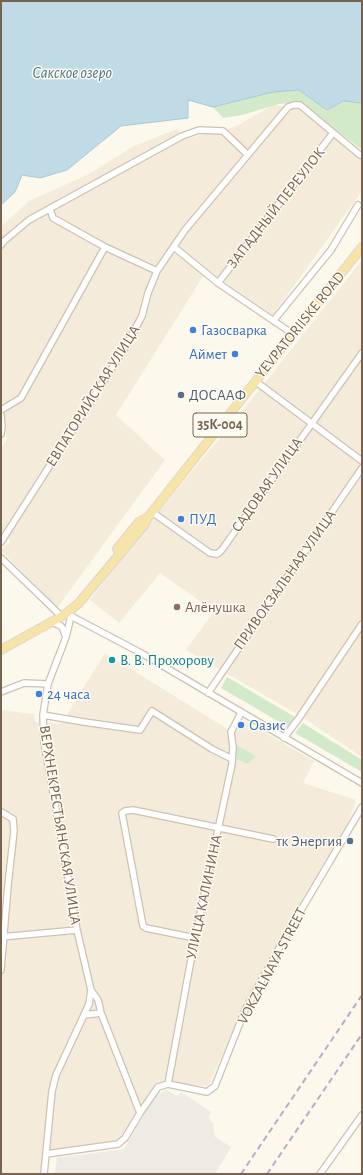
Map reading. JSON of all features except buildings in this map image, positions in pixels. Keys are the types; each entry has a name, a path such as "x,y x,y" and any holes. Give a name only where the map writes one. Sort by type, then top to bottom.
{"main road":[{"name":"YEVPATORIISKE ROAD","path":"1,650 65,615 74,601 139,522 150,514 362,247"},
{"name":"YEVPATORIISKE ROAD","path":"1,645 65,615"}],"street":[{"name":"ЕВПАТОРИЙСКАЯ УЛИЦА","path":"1,542 126,346 142,316 148,293 157,271 185,230 288,107 300,105 333,133"},
{"path":"1,245 29,220 182,136 199,130 223,132 248,155"},
{"path":"333,133 360,155"},
{"name":"ЗАПАДНЫЙ ПЕРЕУЛОК","path":"218,283 333,133"},
{"path":"274,320 331,250 358,205"},
{"path":"50,209 53,218 105,247 157,271"},
{"path":"1,410 21,398 105,247"},
{"path":"174,247 218,283 293,334"},
{"name":"САДОВАЯ УЛИЦА","path":"150,514 210,553 217,554 221,551 362,352"},
{"path":"255,381 362,461"},
{"path":"1,415 1,434"},
{"name":"ПРИВОКЗАЛЬНАЯ УЛИЦА","path":"208,693 362,468"},
{"path":"1,558 65,615 141,653 362,783"},
{"name":"ВЕРХНЕКРЕСТЬЯНСКАЯ УЛИЦА","path":"44,1174 52,1091 56,1074 89,1004 91,990 77,930 44,741 43,715 48,684 66,637 65,615"},
{"path":"52,622 61,626 66,637"},
{"path":"284,738 362,624"},
{"path":"1,692 24,683 48,684"},
{"path":"43,715 140,730 152,712 212,749 232,759"},
{"name":"УЛИЦА КАЛИНИНА","path":"168,1084 195,938 219,828 232,759 233,747 231,732 241,713"},
{"name":"VOKZALNAYA STREET","path":"168,1084 207,1092 215,1086 245,1010 291,927 362,807"},
{"path":"195,938 146,928 143,926 122,813 133,810 273,839"},
{"path":"1,812 13,819 14,831 2,937 1,970"},
{"path":"2,937 77,930"},
{"name":"ВЕРХНЕКРЕСТЬЯНСКАЯ УЛИЦА","path":"91,990 98,1000 101,1013 140,1113"},
{"path":"84,1015 101,1013"},
{"path":"46,1154 118,1144 125,1138 158,1087 168,1084"},
{"path":"320,1174 362,1115"}],"shaded area":[{"path":"273,105 300,109 362,160 362,191 273,315 207,270 116,415 165,460 57,608 1,550 11,541 1,531 1,448 7,439 1,391 1,227 29,201 87,175 134,146 177,129 185,139 235,127"},
{"path":"362,260 362,757 299,715 186,650 214,611 160,573 119,623 90,600 131,545 248,404"},
{"path":"105,653 234,733 243,720 314,761 303,783 356,800 348,824 249,997 208,1086 157,1083 119,1141 43,1152 41,1174 1,1174 1,710 34,714 35,722 60,724"},
{"path":"166,1090 178,1096 181,1092 211,1112 208,1118 213,1123 215,1137 231,1147 215,1174 55,1174 57,1158 124,1149 153,1098"}],"green space":[{"path":"299,90 327,110 343,101 362,103 362,149 299,102 279,104 242,115 223,118 213,107 273,92"},
{"path":"227,677 295,717 288,727 221,688"},
{"path":"303,723 362,760 362,772 295,733"},
{"path":"237,745 256,756 248,764 234,758"}],"water":[{"name":"Сакское озеро","path":"1,1 362,1 362,103 343,101 327,110 299,90 273,92 213,107 188,100 188,118 121,126 67,170 40,178 22,175 15,192 1,205"}],"railway":[{"path":"241,1174 362,995"},
{"path":"267,1174 362,1034"}],"place":[{"name":"Газосварка","path":"193,330"},
{"name":"Аймет","path":"235,354"},
{"name":"ДОСААФ","path":"181,395"},
{"name":"ПУД","path":"181,519"},
{"name":"Алёнушка","path":"177,607"},
{"name":"В. В. Прохорову","path":"112,660"},
{"name":"24 часа","path":"39,694"},
{"name":"Оазис","path":"241,725"},
{"name":"тк Энергия","path":"350,841"}]}
